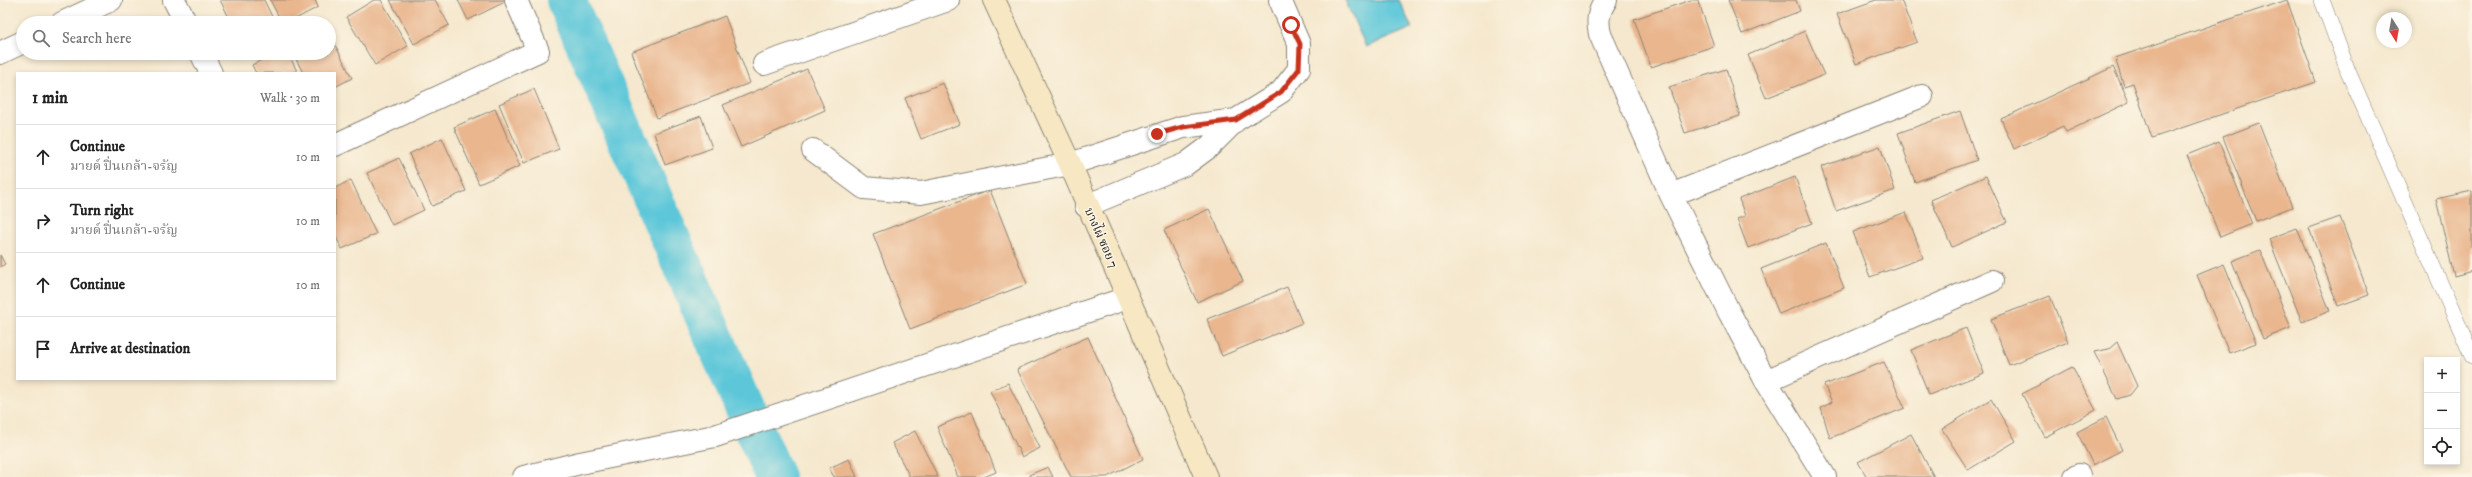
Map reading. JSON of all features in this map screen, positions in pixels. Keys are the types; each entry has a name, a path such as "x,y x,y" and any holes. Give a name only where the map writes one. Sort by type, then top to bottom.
{"street":[{"path":"77,16 111,0"},
{"path":"174,0 182,16"},
{"path":"336,146 538,52 516,0"},
{"path":"764,64 948,0"},
{"name":"บางไผ่ ซอย 7","path":"994,0 1070,164 1086,206 1206,477"},
{"path":"1086,206 1186,164 1209,148 1236,120 1281,92 1299,69 1300,44 1280,0"},
{"path":"1606,0 1600,8 1597,23 1600,34 1671,196 1766,381 1825,477"},
{"path":"0,53 16,45"},
{"path":"204,60 210,72"},
{"path":"1671,196 1922,96"},
{"path":"813,150 864,188 921,193 1070,164 1176,129 1236,120"},
{"path":"1766,381 1992,281"},
{"path":"524,477 583,470 715,436 1127,298"}],"lane":[{"path":"2322,0 2348,71 2472,356"}],"water":[{"path":"1345,0 1399,0 1412,28 1366,47"}],"building":[{"path":"220,0 264,0 272,16 228,16"},
{"path":"270,0 315,0 318,7 301,16 278,16"},
{"path":"374,0 381,0 408,46 375,65 346,17"},
{"path":"390,0 435,0 449,25 414,44"},
{"path":"458,0 509,0 468,20"},
{"path":"1691,0 1698,0 1714,46 1651,67 1634,19"},
{"path":"1728,0 1796,0 1800,11 1742,34"},
{"path":"1876,0 1901,0 1917,42 1856,64 1837,14"},
{"path":"2287,0 2316,82 2152,138 2133,83 2124,86 2115,58"},
{"path":"725,16 750,83 657,118 631,52"},
{"path":"1805,31 1824,75 1766,98 1748,55"},
{"path":"336,47 352,78 336,86 336,72 302,72 296,60 336,60"},
{"path":"262,60 292,60 298,72 256,72 252,65"},
{"path":"2113,67 2129,102 2066,132 2063,126 2014,149 2001,119"},
{"path":"807,69 825,110 741,147 723,105"},
{"path":"1726,69 1740,116 1685,133 1669,87"},
{"path":"943,83 960,124 921,139 905,98"},
{"path":"534,89 559,149 524,163 499,104"},
{"path":"495,109 520,166 479,184 454,127"},
{"path":"1960,111 1977,160 1915,182 1898,133"},
{"path":"701,116 712,148 665,165 654,133"},
{"path":"2259,123 2292,207 2256,221 2223,137"},
{"path":"442,138 466,191 432,206 409,154"},
{"path":"2219,142 2252,224 2220,237 2187,155"},
{"path":"1880,146 1895,190 1836,211 1821,167"},
{"path":"399,158 424,210 392,225 367,173"},
{"path":"1986,176 2007,222 1952,247 1931,200"},
{"path":"1795,177 1812,223 1748,248 1737,219 1745,216 1739,199"},
{"path":"351,180 376,234 342,249 336,237 336,188"},
{"path":"990,190 1027,284 910,329 873,234"},
{"path":"2472,191 2472,271 2454,276 2436,199"},
{"path":"1209,209 1243,281 1197,302 1164,230"},
{"path":"1906,212 1923,258 1870,277 1853,232"},
{"path":"2340,217 2369,295 2338,306 2309,228"},
{"path":"2297,228 2330,311 2302,322 2269,239"},
{"path":"1826,243 1844,288 1779,314 1761,269"},
{"path":"2260,250 2291,328 2263,339 2232,261"},
{"path":"0,255 5,264 0,267"},
{"path":"2224,264 2256,343 2229,353 2197,275"},
{"path":"1287,287 1302,323 1222,356 1207,319"},
{"path":"2050,296 2068,342 2009,365 1991,319"},
{"path":"1966,328 1984,373 1929,395 1911,350"},
{"path":"1088,337 1143,459 1107,477 1071,477 1017,369"},
{"path":"2117,342 2137,386 2130,395 2117,399 2094,352 2109,349"},
{"path":"1884,362 1905,408 1830,438 1821,408 1832,402 1824,385"},
{"path":"2072,367 2096,410 2045,437 2022,394"},
{"path":"1008,383 1040,448 1022,457 990,391"},
{"path":"1991,399 2016,441 1968,470 1942,429"},
{"path":"972,412 996,472 984,477 958,477 937,427"},
{"path":"2106,417 2122,450 2093,465 2077,432"},
{"path":"915,431 938,477 910,477 892,443"},
{"path":"1911,434 1934,477 1867,477 1858,462"},
{"path":"849,459 857,477 834,477 829,468"},
{"path":"1048,467 1053,477 1030,477 1029,475"}],"waterway":[{"path":"566,0 775,477"}],"route":[{"path":"1157,134 1183,127 1236,120 1281,92 1299,69 1300,44 1291,25"}]}
